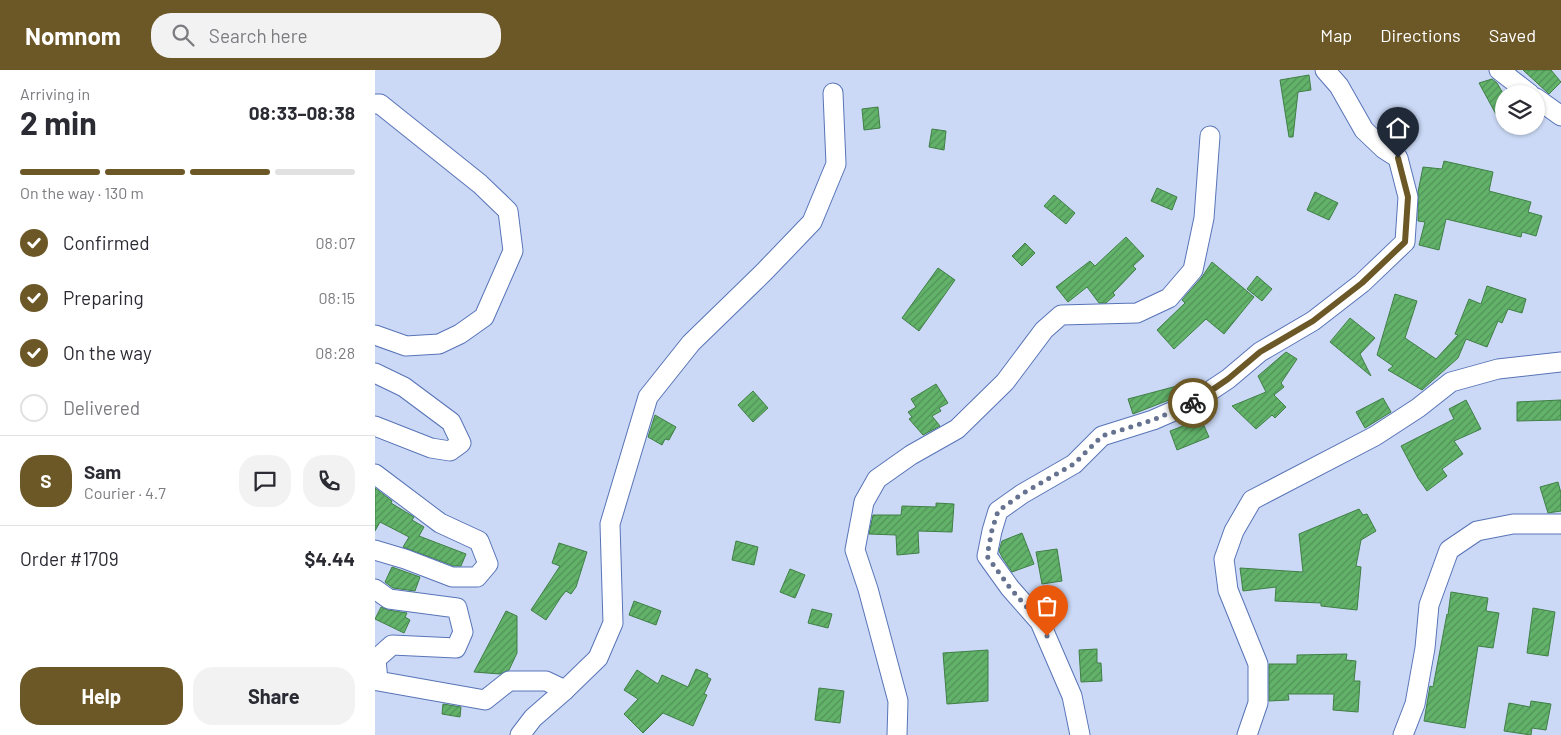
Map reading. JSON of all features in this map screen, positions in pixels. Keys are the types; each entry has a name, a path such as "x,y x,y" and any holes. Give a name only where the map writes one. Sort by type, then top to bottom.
{"street":[{"path":"1079,735 1072,696 1040,622 1010,588 987,556 998,511 1022,494 1074,464 1102,436 1153,420 1192,403 1228,379 1260,352 1313,321 1362,283 1405,242 1408,197 1398,158 1364,130 1339,86 1325,70"},
{"path":"1499,70 1518,85"},
{"path":"520,735 533,718 598,658 613,623 610,524 648,397 691,343 812,222 836,164 833,93"},
{"path":"375,104 380,104 480,184 508,211 513,252 484,317 460,334 439,344 406,346 375,335"},
{"path":"1545,104 1561,116"},
{"path":"897,735 898,701 868,589 855,550 864,502 877,479 911,455 957,429 1005,382 1044,330 1061,315 1137,313 1169,298 1193,270 1204,218 1210,136"},
{"path":"1247,735 1258,703 1258,664 1228,590 1224,559 1234,530 1251,500 1375,436 1418,408 1451,382 1498,369 1561,362"},
{"path":"375,373 404,387 451,422 461,443 449,451 431,448 375,426"},
{"path":"375,474 441,523 479,541 488,564 477,577 452,577 375,550"},
{"path":"1403,735 1415,704 1425,648 1429,605 1449,550 1477,530 1513,524 1561,524"},
{"path":"375,589 389,599 457,608 463,632 456,648 392,645 376,658 378,681 485,700 509,682 546,682 565,690"}],"building":[{"path":"1523,70 1551,70 1561,82 1549,94 1545,90 1545,85 1539,85"},
{"path":"1309,75 1311,90 1298,92 1293,137 1289,137 1280,80"},
{"path":"1492,79 1498,85 1495,85 1495,112 1479,83"},
{"path":"878,107 880,128 864,130 862,109"},
{"path":"932,129 946,131 944,150 929,147"},
{"path":"1444,161 1493,172 1489,191 1531,202 1528,212 1542,216 1536,236 1522,232 1521,237 1446,219 1439,250 1419,245 1425,222 1418,221 1418,192 1423,167 1442,169"},
{"path":"1157,188 1177,197 1172,210 1151,201"},
{"path":"1315,192 1338,203 1329,220 1307,210"},
{"path":"1054,195 1075,213 1066,224 1044,206"},
{"path":"1126,237 1144,256 1133,266 1136,269 1113,293 1115,295 1106,303 1099,303 1087,287 1068,302 1056,287 1090,261 1095,266"},
{"path":"1025,243 1035,253 1022,266 1012,256"},
{"path":"1212,262 1254,297 1224,334 1206,319 1174,349 1157,330 1185,303 1182,300"},
{"path":"938,268 955,280 919,331 902,318"},
{"path":"1257,276 1272,289 1262,301 1247,289"},
{"path":"1487,286 1526,299 1522,313 1508,309 1502,323 1498,321 1487,347 1466,339 1458,358 1422,390 1388,370 1393,366 1377,355 1395,294 1417,301 1405,338 1436,359 1458,335 1455,334 1469,299 1481,304"},
{"path":"1350,318 1375,338 1360,354 1371,376 1330,342"},
{"path":"1286,352 1297,359 1281,383 1284,387 1274,395 1286,407 1275,418 1272,415 1256,429 1232,406 1266,392 1258,376"},
{"path":"1192,382 1194,388 1187,393 1133,414 1128,399"},
{"path":"936,384 948,403 939,408 941,411 932,416 940,426 923,435 909,419 912,417 908,412 916,407 911,399"},
{"path":"753,391 768,408 753,422 738,405"},
{"path":"1383,398 1391,412 1365,428 1356,412"},
{"path":"1466,400 1481,429 1454,441 1463,454 1442,469 1447,476 1427,491 1401,446 1454,419 1449,409"},
{"path":"1561,400 1561,420 1517,421 1517,402"},
{"path":"655,415 676,427 669,440 665,439 662,445 648,437"},
{"path":"1201,419 1209,437 1177,450 1170,431"},
{"path":"1558,482 1561,493 1561,511 1548,513 1540,487"},
{"path":"375,488 392,501 391,503 414,517 412,520 424,527 419,536 466,554 461,566 454,566 403,547 409,537 380,522 375,531"},
{"path":"936,503 954,504 952,532 918,531 919,553 897,555 896,535 869,534 873,515 901,515 902,506 936,507"},
{"path":"1359,509 1363,515 1367,514 1376,531 1361,540 1356,566 1361,567 1357,610 1321,606 1321,603 1275,601 1276,587 1243,591 1240,568 1303,572 1299,534"},
{"path":"1022,533 1034,564 1012,572 999,551 1002,541"},
{"path":"736,541 758,547 754,565 732,560"},
{"path":"559,543 587,552 576,587 571,594 566,591 546,620 531,610 560,566 552,563"},
{"path":"1057,549 1062,581 1042,584 1036,552"},
{"path":"392,567 420,577 415,591 393,588 385,582"},
{"path":"790,569 805,575 795,598 780,592"},
{"path":"1451,592 1488,598 1486,611 1499,613 1493,648 1478,646 1465,728 1424,721 1430,686 1433,687"},
{"path":"634,601 661,611 656,625 629,615"},
{"path":"381,607 407,613 405,617 410,620 404,633 375,619"},
{"path":"1533,608 1555,612 1548,656 1527,653"},
{"path":"812,609 832,614 828,628 808,623"},
{"path":"506,611 517,616 517,653 509,670 500,674 474,672"},
{"path":"1097,649 1097,663 1101,663 1102,681 1081,682 1079,650"},
{"path":"988,650 988,701 947,704 943,653"},
{"path":"1347,654 1346,660 1356,661 1354,681 1360,681 1358,712 1333,710 1334,694 1288,694 1289,700 1269,701 1269,664 1297,664 1297,655"},
{"path":"696,669 708,674 707,677 711,679 704,694 707,695 693,726 663,713 643,733 624,714 638,699 624,690 637,670 658,684 662,675 688,687"},
{"path":"819,688 844,691 840,723 815,720"},
{"path":"1531,701 1551,704 1546,730 1532,728 1531,735 1504,731 1509,703 1530,707"},
{"path":"443,704 461,707 460,717 442,714"}],"way so far":[{"path":"1047,636 1040,622 1010,588 987,556 998,511 1022,494 1074,464 1102,436 1153,420 1193,403"}],"route":[{"path":"1193,403 1228,379 1260,352 1313,321 1362,283 1405,242 1408,197 1398,158"}]}
